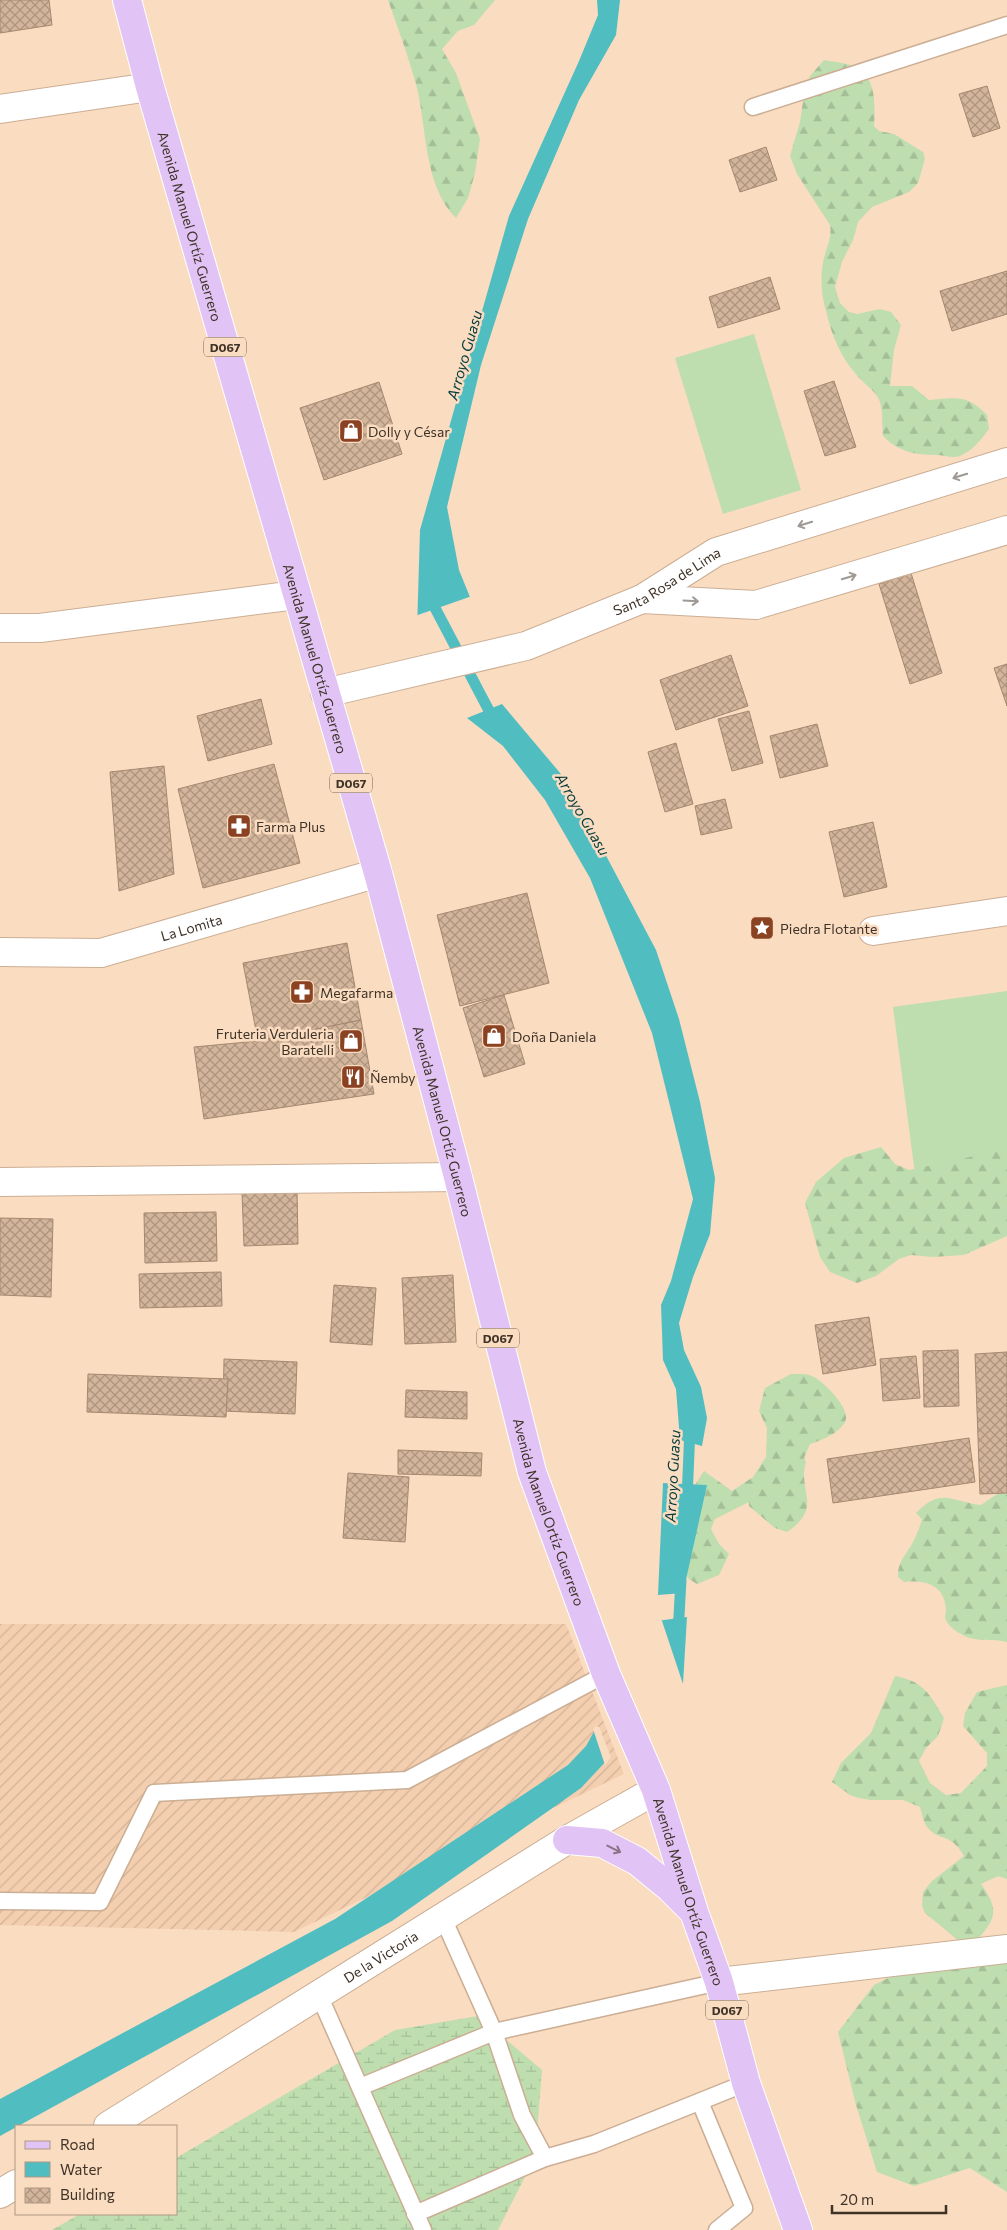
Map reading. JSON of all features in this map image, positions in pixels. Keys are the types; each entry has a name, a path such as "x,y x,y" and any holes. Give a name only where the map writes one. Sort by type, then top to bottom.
{"main road":[{"name":"Avenida Manuel Ortíz Guerrero","path":"127,0 150,87 296,595 378,873 458,1177 532,1472 606,1674 656,1790 694,1912 719,1982 746,2083 798,2230"},
{"path":"567,1840 602,1844 637,1862 670,1888 694,1912"}],"street":[{"path":"0,109 150,87"},
{"name":"Santa Rosa de Lima","path":"325,693 526,646 642,598 716,552 1007,462"},
{"path":"642,598 756,604 1007,530"},
{"path":"0,628 40,628 296,595"},
{"name":"La Lomita","path":"0,952 101,953 378,873"},
{"path":"872,931 1007,911"},
{"path":"0,1182 458,1177"},
{"name":"De la Victoria","path":"110,2125 567,1840 656,1790"},
{"path":"719,1982 1007,1949"},
{"path":"0,2194 15,2185"}],"lane":[{"path":"753,107 1007,25"},
{"path":"0,1901 100,1902 154,1793 407,1780 606,1674"},
{"path":"443,1918 494,2032 522,2115 545,2158"},
{"path":"360,2087 494,2032 719,1982"},
{"path":"319,1995 422,2230"},
{"path":"415,2214 545,2158 594,2144 746,2083"},
{"path":"700,2102 744,2208 717,2230"}],"shaded area":[{"path":"0,1624 566,1624 624,1774 294,1932 0,1925"}],"green space":[{"path":"388,0 495,0 474,25 458,31 442,49 456,73 480,139 475,173 468,198 456,218 445,205 437,189 428,154 416,84"},
{"path":"824,60 850,65 864,73 869,80 874,95 874,126 879,131 894,134 923,152 925,159 918,183 909,192 872,207 858,222 853,240 842,262 835,287 840,303 849,312 857,314 880,309 891,312 901,325 894,350 890,386 912,386 929,400 955,398 967,400 987,415 989,429 972,448 960,456 951,457 908,452 895,446 883,436 880,402 872,390 858,377 850,366 837,344 831,328 823,298 822,285 824,258 830,238 830,225 797,174 790,156 810,76"},
{"path":"754,334 801,490 723,514 675,358"},
{"path":"1007,991 1007,1191 919,1204 893,1007"},
{"path":"881,1147 895,1164 909,1170 1007,1149 1007,1236 964,1255 933,1257 911,1255 899,1259 876,1276 857,1283 830,1272 820,1257 805,1203 816,1182 844,1158"},
{"path":"791,1374 809,1375 818,1380 836,1397 845,1411 846,1417 842,1426 834,1433 810,1444 804,1458 806,1462 804,1482 807,1507 804,1515 787,1532 775,1528 749,1506 749,1502 715,1519 711,1529 719,1544 729,1554 719,1575 697,1584 689,1579 672,1555 691,1491 704,1471 732,1491 753,1477 766,1457 767,1428 759,1411 765,1388"},
{"path":"1007,1476 1007,1642 966,1637 947,1622 945,1617 945,1601 938,1589 926,1583 904,1582 898,1577 899,1567 913,1542 922,1519 916,1513 925,1505 932,1500 946,1498 981,1505 1003,1490"},
{"path":"895,1676 912,1681 925,1690 944,1718 938,1736 926,1748 919,1761 930,1783 946,1795 961,1793 987,1766 987,1753 963,1726 965,1713 977,1692 1007,1685 1007,1879 998,1876 981,1884 991,1901 993,1915 987,1927 975,1942 959,1941 925,1913 922,1906 923,1892 932,1881 964,1856 959,1848 950,1840 932,1832 927,1827 920,1807 903,1800 859,1798 850,1795 832,1782 841,1763 871,1733"},
{"path":"1007,1950 1007,2192 970,2168 914,2186 877,2172 856,2105 838,2032 874,1985 900,1972"},
{"path":"478,2016 542,2070 535,2157 498,2230 52,2230 78,2215 178,2215 178,2157 395,2030"}],"water":[{"path":"597,0 620,0 616,35 579,100 528,219 481,365 447,507 459,570 474,607 417,630 420,530 509,216 598,15"},
{"path":"502,704 566,780 656,950 679,1019 700,1102 715,1178 710,1234 693,1277 679,1323 684,1350 701,1387 707,1418 702,1446 680,1440 676,1389 663,1360 661,1305 671,1281 693,1199 652,1033 590,878 545,800 503,746 467,718"},
{"path":"663,1483 707,1485 683,1593 658,1595"},
{"path":"687,1617 682,1700 649,1622"},
{"path":"596,1728 609,1758 581,1788 392,1921 20,2125 15,2125 15,2128 0,2136 0,2099 335,1919 568,1765 586,1746"}],"pier":[{"path":"472,596 475,609 418,632 415,631 415,616"},
{"path":"661,1618 685,1690 683,1702 680,1701 647,1623 648,1620"},
{"path":"596,1726 599,1727 611,1757 605,1765 593,1729"}],"building":[{"path":"0,0 49,0 52,25 0,33"},
{"path":"987,86 1000,128 973,137 959,94"},
{"path":"766,147 777,180 740,192 729,160"},
{"path":"1007,271 1007,314 952,331 940,291"},
{"path":"770,277 780,309 718,328 709,297"},
{"path":"834,381 856,447 825,456 804,391"},
{"name":"Dolly y César","path":"379,382 402,454 324,480 300,408"},
{"path":"911,573 942,673 910,684 879,584"},
{"path":"731,655 748,706 676,730 660,680"},
{"path":"1007,664 1007,706 994,668"},
{"path":"261,699 272,744 208,761 197,716"},
{"path":"749,711 763,763 732,771 718,719"},
{"path":"817,724 828,766 780,778 770,736"},
{"path":"676,743 693,804 665,812 648,752"},
{"name":"Farma Plus","path":"274,764 300,863 203,888 178,789"},
{"path":"164,766 174,874 119,891 110,772"},
{"path":"725,799 732,828 701,835 695,806"},
{"path":"873,822 887,887 844,897 829,832"},
{"path":"527,893 549,983 460,1006 437,915"},
{"name":"Megafarma","path":"347,943 361,1020 258,1041 243,963"},
{"name":"Doña Daniela","path":"504,995 525,1064 484,1077 463,1008"},
{"path":"361,1020 374,1094 204,1119 194,1047 258,1041"},
{"path":"297,1190 298,1244 244,1246 242,1192"},
{"path":"216,1212 217,1261 145,1263 144,1213"},
{"path":"0,1218 53,1219 51,1297 0,1295"},
{"path":"221,1272 222,1306 140,1308 139,1274"},
{"path":"453,1275 456,1342 405,1344 402,1278"},
{"path":"334,1285 376,1288 372,1345 330,1342"},
{"path":"869,1317 876,1365 823,1374 815,1325"},
{"path":"958,1350 959,1406 924,1407 923,1351"},
{"path":"1007,1352 1007,1493 980,1494 975,1354"},
{"path":"916,1356 920,1398 883,1401 880,1359"},
{"path":"224,1359 297,1362 295,1414 223,1411"},
{"path":"88,1374 228,1379 226,1417 87,1412"},
{"path":"406,1390 467,1392 467,1419 405,1417"},
{"path":"969,1438 975,1482 833,1503 827,1459"},
{"path":"398,1450 482,1453 481,1476 398,1474"},
{"path":"348,1473 409,1477 405,1542 343,1538"}],"waterway":[{"name":"Arroyo Guasu","path":"434,606 495,722"},
{"name":"Arroyo Guasu","path":"687,1499 690,1428"},
{"name":"Arroyo Guasu","path":"678,1634 681,1580"}],"place":[{"name":"Dolly y César","path":"351,431"},
{"name":"Farma Plus","path":"239,826"},
{"name":"Piedra Flotante","path":"762,928"},
{"name":"Megafarma","path":"302,992"},
{"name":"Doña Daniela","path":"494,1036"},
{"name":"Fruteria Verduleria Baratelli","path":"351,1041"},
{"name":"Ñemby","path":"353,1077"}]}
